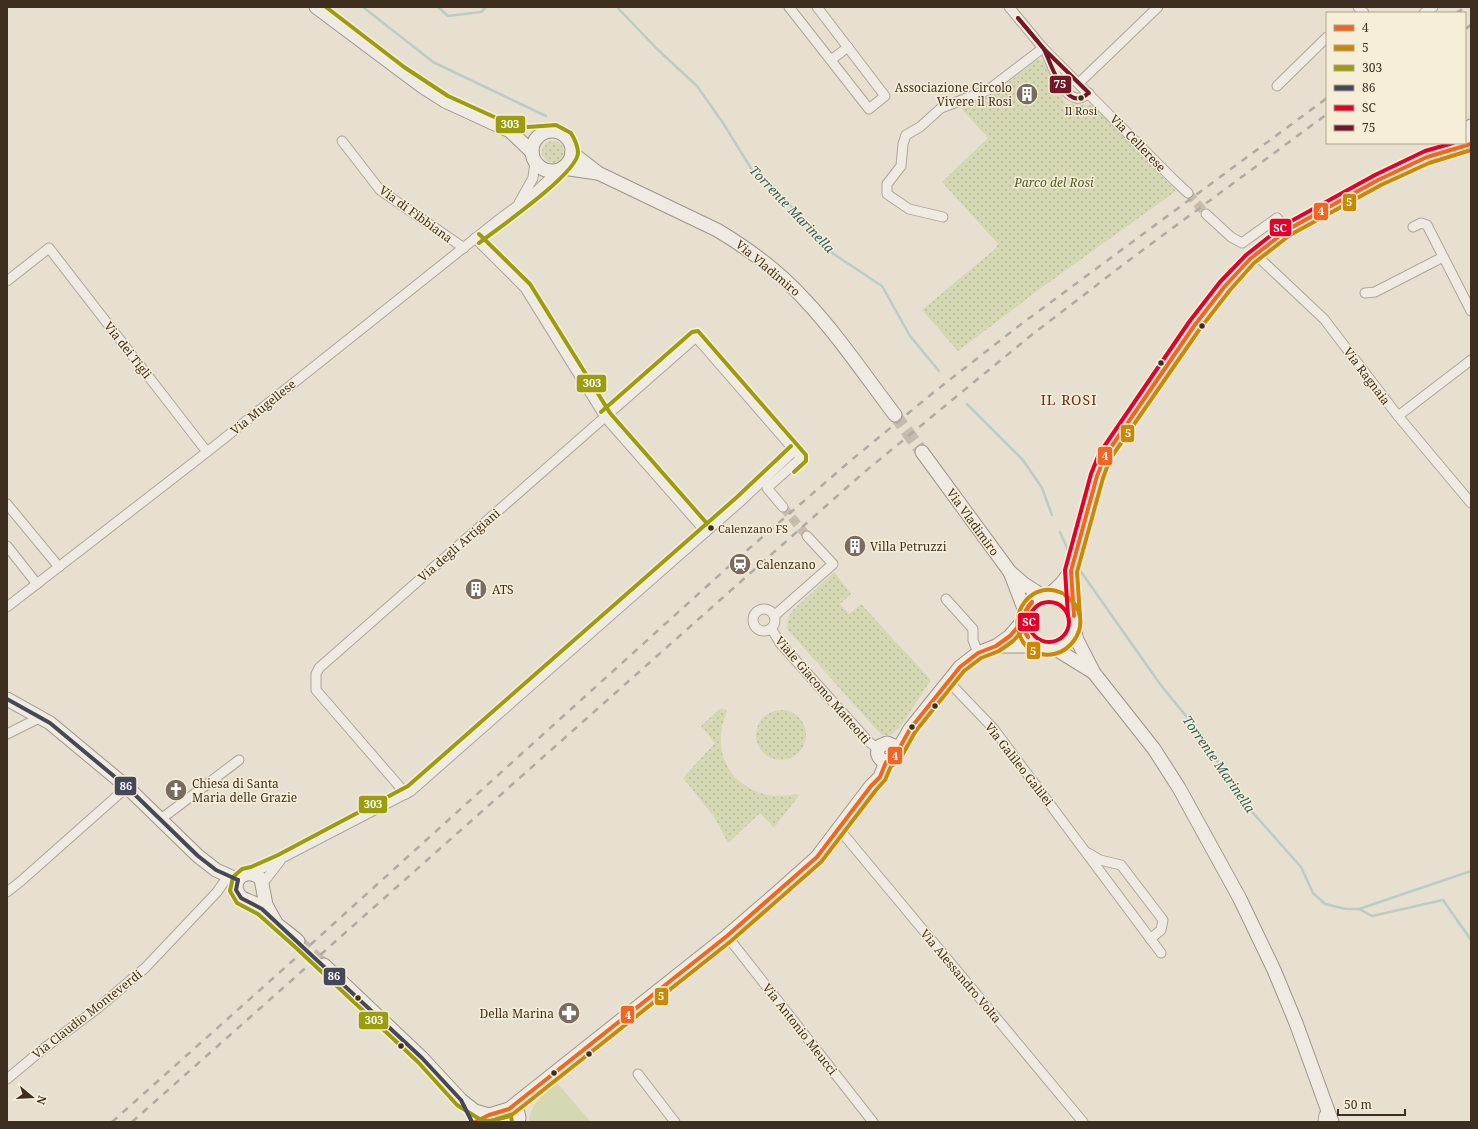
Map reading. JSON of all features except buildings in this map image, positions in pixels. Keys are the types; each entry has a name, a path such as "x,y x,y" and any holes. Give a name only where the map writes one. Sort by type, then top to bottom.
{"main road":[{"path":"316,7 445,101 510,131 543,133 555,131 566,136 572,147 572,153 568,163 561,169 551,171 544,169 510,131"},
{"path":"533,156 535,141 543,133"},
{"path":"1427,157 1445,144"},
{"path":"324,965 422,1058 461,1100 475,1111 489,1115 517,1118 542,1085 727,936 817,857 871,786 880,777 881,757 892,760 894,748 960,667 978,653 996,646 1010,636 1032,602 1045,596 1062,583 1072,565 1097,476 1105,456 1194,326 1225,286 1253,257 1287,230 1383,178 1427,157 1471,144"},
{"name":"Via Vladimiro","path":"572,153 598,173 735,240 769,266 821,317 895,415"},
{"name":"Via Vladimiro","path":"561,169 598,173"},
{"name":"Via Vladimiro","path":"922,452 1010,572 1024,584 1045,596"},
{"path":"1054,648 1068,639 1074,622 1072,565"},
{"name":"Via Vladimiro","path":"1010,572 1024,616"},
{"path":"1045,596 1057,597 1065,601 1071,608 1077,640 1094,673 1154,749 1179,788 1240,898 1280,983 1296,1023 1315,1077 1326,1120"},
{"path":"1024,616 1025,633 1033,643 1038,646"},
{"path":"996,646 1038,646 1054,648 1072,657 1094,673"},
{"path":"7,699 41,717 127,787 198,856 216,870 233,878 238,894 262,909 298,941"},
{"path":"233,878 253,873 258,875 263,887 266,905 276,923"},
{"path":"248,900 259,897 263,887"},
{"path":"461,1100 474,1122 489,1115"}],"street":[{"path":"789,7 869,109 885,96 817,7"},
{"name":"Via Cellerese","path":"1009,7 1043,48 1080,83 1188,193"},
{"path":"1080,83 1158,7"},
{"path":"1277,86 1326,38"},
{"path":"831,60 848,47"},
{"path":"943,217 928,212 909,209 887,194 888,184 901,166 903,144 906,135 920,127 942,108 988,90 1043,48"},
{"name":"Via Cellerese","path":"1043,48 1066,93 1076,98 1082,98 1089,93"},
{"name":"Via di Fibbiana","path":"342,141 380,190 464,248"},
{"name":"Via Mugellese","path":"517,206 533,178 533,156"},
{"name":"Via Mugellese","path":"7,607 207,452 475,238 531,196 561,169"},
{"path":"1206,214 1231,237 1242,243 1277,218 1287,230"},
{"path":"1413,227 1421,223 1427,225 1471,311"},
{"path":"475,238 525,288 605,417 706,532"},
{"name":"Via dei Tigli","path":"7,282 49,248 207,452"},
{"name":"Via Ragnaia","path":"1253,257 1324,319 1398,416 1471,503"},
{"path":"1365,293 1375,292 1443,257"},
{"path":"605,417 696,337 801,458 767,488 783,507"},
{"path":"1398,416 1471,360"},
{"name":"Via degli Artigiani","path":"406,794 318,693 315,685 316,674 319,668 605,417"},
{"path":"253,873 281,860 406,794 706,532 795,450"},
{"path":"7,504 59,567"},
{"path":"774,616 833,564 807,536"},
{"path":"7,546 37,584"},
{"path":"946,599 973,629 973,640 978,653"},
{"path":"765,609 770,611 774,616 774,622 771,628 764,630 758,629 753,623 754,616 758,610 765,609"},
{"name":"Viale Giacomo Matteotti","path":"771,628 780,643 881,757"},
{"name":"Via Galileo Galilei","path":"948,681 993,728 1161,953"},
{"path":"7,734 41,717"},
{"path":"161,819 239,760"},
{"path":"7,892 127,787"},
{"name":"Via Alessandro Volta","path":"839,830 1083,1122"},
{"name":"Via Galileo Galilei","path":"1085,852 1100,860 1121,865 1163,920 1161,930 1150,939"},
{"path":"263,887 281,860"},
{"path":"1102,875 1103,867 1110,862"},
{"name":"Via Claudio Monteverdi","path":"7,1079 43,1049 98,1008 145,968 217,892 233,878"},
{"name":"Via Antonio Meucci","path":"727,936 873,1122"},
{"path":"638,1074 675,1122"}],"green space":[{"name":"Parco del Rosi","path":"1038,59 1043,60 1066,104 1095,105 1176,191 1037,291 958,351 922,310 995,249 998,244 942,182 988,138 960,107 992,95"},
{"path":"553,141 561,144 564,152 561,160 553,163 545,160 542,152 545,144"},
{"path":"834,572 851,594 840,604 849,614 861,604 931,680 900,727 891,735 882,735 877,730 787,629 788,618 792,611"},
{"path":"721,708 727,711 722,725 722,751 732,774 741,783 753,790 767,795 779,796 800,794 774,828 760,813 728,843 715,818 683,778 715,743 701,726"},
{"path":"781,710 795,714 802,721 806,735 802,749 795,756 781,760 767,756 760,749 756,735 760,721 767,714"},
{"path":"557,1083 591,1122 529,1122 532,1110 538,1100"}],"waterway":[{"path":"363,7 433,62 546,116"},
{"name":"Torrente Marinella","path":"438,7 448,16 481,12 486,7"},
{"name":"Torrente Marinella","path":"617,7 657,49 697,86 723,123 752,170 773,186 815,233 826,249 882,286 910,336 939,371"},
{"name":"Torrente Marinella","path":"967,404 1023,460 1042,488 1052,515"},
{"name":"Torrente Marinella","path":"1060,532 1071,557"},
{"name":"Torrente Marinella","path":"1077,566 1160,684 1203,737 1238,796 1301,867 1313,893 1325,904 1346,909 1359,909 1471,871"},
{"path":"1359,909 1372,916 1443,900 1471,940"}],"tunnel":[{"path":"1188,193 1206,214"},
{"path":"895,415 922,452"},
{"path":"783,507 807,536"},
{"path":"298,941 324,965"}],"railway":[{"path":"1458,12 1466,7"},
{"path":"1466,28 1471,25"},
{"path":"112,1122 737,559 849,462 934,392 1020,325 1326,99"},
{"path":"132,1122 862,474 1029,337 1128,261 1326,115"}],"transit line":[{"name":"303","path":"326,7 404,67 448,96 512,125 528,127 556,125 571,133 576,143 578,153 574,162 565,174 535,201 479,243"},
{"name":"75","path":"1018,18 1044,49"},
{"name":"75","path":"1018,18 1044,49"},
{"name":"75","path":"1044,49 1089,93 1081,98 1074,98 1068,95 1058,80 1044,49"},
{"name":"SC","path":"1068,616 1065,570 1091,474 1099,454 1189,322 1220,282 1246,255 1284,225 1375,175 1425,151 1450,144"},
{"name":"4","path":"1074,616 1071,571 1097,476 1105,456 1194,326 1225,286 1250,259 1287,230 1378,180 1427,157 1471,144"},
{"name":"5","path":"1080,616 1077,572 1103,478 1110,459 1199,330 1230,290 1254,263 1290,235 1381,185 1429,163 1471,150"},
{"name":"303","path":"479,234 530,284 610,413 711,528"},
{"name":"303","path":"601,412 692,332 698,331 806,455 806,461 794,472"},
{"name":"303","path":"512,1122 511,1116 490,1121 481,1120 457,1105 418,1062 294,946 258,914 237,903 230,891 233,877 242,869 251,867 278,855 408,786 737,497 791,446"},
{"name":"5","path":"1062,593 1051,590 1040,591 1032,595 1024,602 1018,621 1019,632 1023,642 1029,649 1042,654 1055,654 1066,649 1074,640 1079,629 1080,617 1076,605 1065,595"},
{"name":"4","path":"1028,637 1025,633 1023,619 1026,610 1032,602"},
{"name":"4","path":"1028,637 1024,619 1032,602"},
{"name":"SC","path":"1053,602 1060,605 1066,611 1069,622 1068,630 1060,639 1053,642 1045,642 1038,639 1030,630 1029,618 1032,611 1041,603 1053,602"},
{"name":"4","path":"475,1122 489,1115 509,1109 727,936 817,857 871,786 880,777 886,762 894,758 910,729 960,667 978,653 996,646 1010,636 1022,622"},
{"name":"5","path":"488,1122 513,1114 731,941 821,862 885,780 891,766 899,761 915,732 964,671 981,658 999,651 1013,641 1027,626"},
{"name":"86","path":"7,699 50,723 127,787 198,856 216,870 238,880"},
{"name":"86","path":"238,880 236,890 241,898 262,909 422,1058 461,1100 472,1122"}],"place":[{"name":"Associazione Circolo Vivere il Rosi","path":"1027,94"},
{"name":"Il Rosi","path":"1081,98"},
{"name":"Calenzano FS","path":"711,528"},
{"name":"Villa Petruzzi","path":"855,546"},
{"name":"Calenzano","path":"740,564"},
{"name":"ATS","path":"476,589"},
{"name":"Chiesa di Santa Maria delle Grazie","path":"176,790"},
{"name":"Della Marina","path":"569,1013"}],"district":[{"name":"IL ROSI","path":"1069,399"}]}
